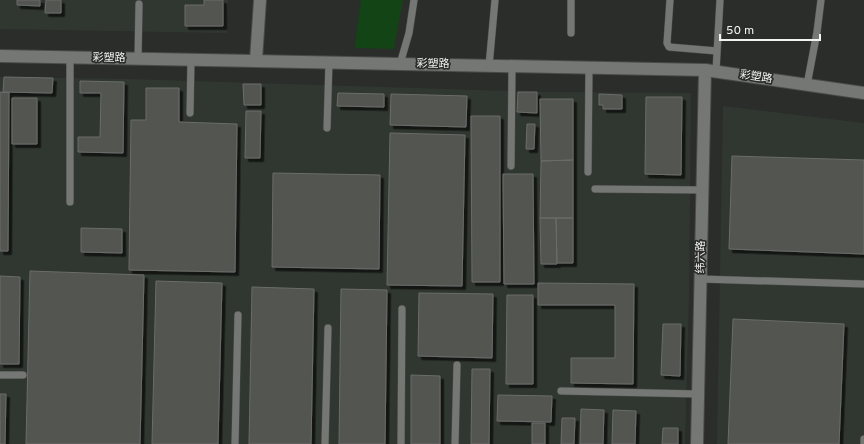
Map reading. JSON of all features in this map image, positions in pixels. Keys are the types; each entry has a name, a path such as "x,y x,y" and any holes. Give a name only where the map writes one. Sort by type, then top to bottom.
{"street":[{"path":"256,60 260,0"},
{"name":"彩塑路","path":"0,56 256,60 711,71 864,93"},
{"name":"纬六路","path":"697,444 703,190 711,71"}],"lane":[{"path":"400,64 409,33 414,0"},
{"path":"489,66 496,0"},
{"path":"571,0 571,32"},
{"path":"670,0 667,43 669,47 717,51"},
{"path":"711,71 717,51 720,0"},
{"path":"807,85 817,32 821,0"},
{"path":"138,58 139,4"},
{"path":"70,57 70,202"},
{"path":"190,113 191,59"},
{"path":"327,128 329,62"},
{"path":"511,166 512,66"},
{"path":"588,172 589,68"},
{"path":"595,189 703,190"},
{"path":"701,279 864,284"},
{"path":"401,444 402,309"},
{"path":"235,444 238,315"},
{"path":"325,444 328,328"},
{"path":"455,444 457,365"},
{"path":"0,375 23,375"},
{"path":"561,391 698,394"},
{"path":"864,439 864,444"}],"shaded area":[{"path":"0,0 228,0 227,33 0,29"},
{"path":"0,77 128,79 539,92 691,93 689,293 685,444 0,444"},
{"path":"723,106 864,123 864,444 717,444"}],"green space":[{"path":"361,0 403,0 394,49 355,48"}],"building":[{"path":"17,0 40,0 40,6 17,5"},
{"path":"46,0 61,0 61,13 45,13"},
{"path":"204,0 223,0 223,26 185,26 185,5 204,5"},
{"path":"4,77 53,78 52,93 3,92"},
{"path":"80,81 124,82 123,153 78,152 78,137 100,137 101,93 80,93"},
{"path":"243,84 261,84 261,105 244,105"},
{"path":"146,88 179,88 179,122 237,124 235,272 129,270 131,120 146,120"},
{"path":"0,92 9,93 8,251 0,251"},
{"path":"518,92 537,92 537,113 517,112"},
{"path":"338,93 384,94 384,107 337,106"},
{"path":"391,94 467,96 466,127 390,125"},
{"path":"599,94 622,95 622,109 603,109 603,105 599,105"},
{"path":"646,97 682,97 681,175 645,174"},
{"path":"12,98 37,98 37,144 12,144"},
{"path":"540,99 573,99 573,160 541,161"},
{"path":"246,111 261,111 260,158 245,158"},
{"path":"471,116 500,116 500,282 472,282"},
{"path":"527,124 535,124 534,149 526,149"},
{"path":"390,133 465,135 462,286 387,285"},
{"path":"732,156 864,160 864,254 729,249"},
{"path":"573,160 573,218 540,218 541,161"},
{"path":"273,173 380,175 379,269 272,267"},
{"path":"503,174 533,174 534,284 504,284"},
{"path":"540,218 556,218 557,264 541,264"},
{"path":"556,218 573,218 573,263 557,263"},
{"path":"81,228 122,229 122,253 81,252"},
{"path":"30,271 144,275 140,444 26,444"},
{"path":"0,276 20,277 19,364 0,364"},
{"path":"156,281 222,283 218,444 152,444"},
{"path":"538,283 634,284 633,384 571,383 571,358 615,358 615,305 538,305"},
{"path":"252,287 314,289 311,444 249,444"},
{"path":"341,289 387,290 385,444 339,444"},
{"path":"419,293 493,294 492,358 418,356"},
{"path":"507,295 533,295 533,384 506,384"},
{"path":"733,319 844,324 839,444 728,444"},
{"path":"663,324 681,324 680,376 661,375"},
{"path":"472,369 490,369 489,444 471,444"},
{"path":"411,375 440,376 440,444 411,444"},
{"path":"0,394 6,394 5,444 0,444"},
{"path":"498,395 552,396 551,422 497,421"},
{"path":"581,409 604,410 603,444 580,444"},
{"path":"613,410 636,411 635,444 612,444"},
{"path":"562,418 575,418 574,444 561,444"},
{"path":"532,423 545,423 545,444 532,444"},
{"path":"663,428 678,428 678,444 662,444"}]}
